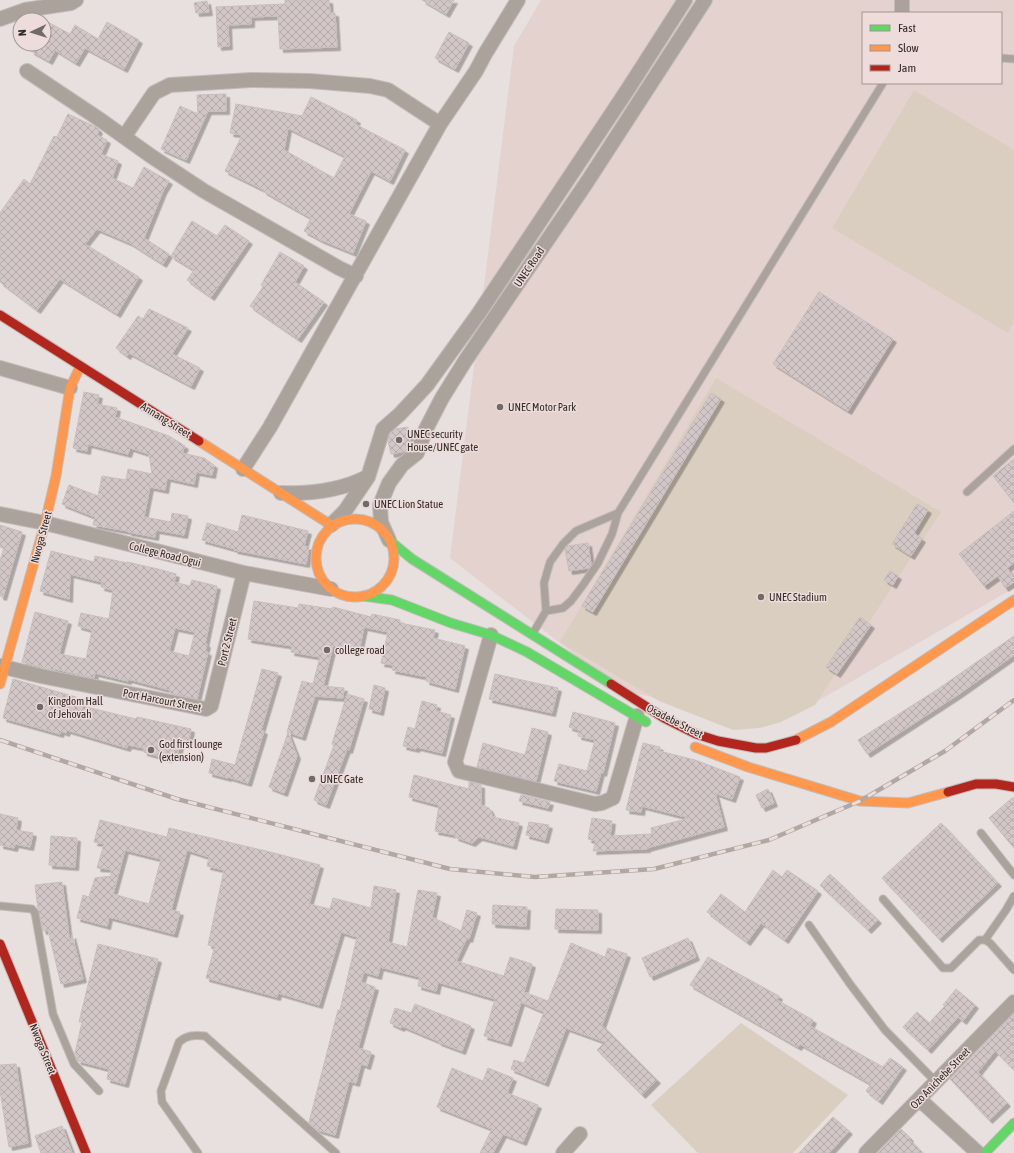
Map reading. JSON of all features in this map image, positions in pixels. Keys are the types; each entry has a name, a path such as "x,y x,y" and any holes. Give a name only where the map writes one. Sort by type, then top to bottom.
{"main road":[{"name":"Annang Street","path":"0,315 331,526"},
{"name":"Nwoga Street","path":"0,684 3,667 45,523 56,476 70,388 80,367"},
{"path":"349,519 361,519 372,523 382,530 389,540 393,562 390,574 383,584 374,592 363,596 351,597 340,594 331,589 324,582 318,572 316,560 317,549 321,538 331,526 349,519"},
{"name":"Osadebe Street","path":"389,540 412,559 664,718 686,729 718,741 745,747 762,759"},
{"name":"Osadebe Street","path":"363,596 392,600 451,623 492,635 527,652 656,728"},
{"name":"Osadebe Street","path":"762,759 831,722 1014,600"},
{"name":"Osadebe Street","path":"687,744 762,759 860,801 889,803 908,802 921,800 976,784 996,784 1014,788"},
{"name":"Nwoga Street","path":"0,944 86,1153"},
{"path":"985,1153 1014,1123"}],"street":[{"path":"0,19 26,10 39,3 70,3 76,0"},
{"path":"243,469 270,427 440,124 476,71 518,0"},
{"name":"UNEC Road","path":"331,526 345,511 368,477 383,429 400,414 427,385 480,313 685,0"},
{"name":"UNEC Road","path":"389,540 381,522 380,505 389,483 402,465 417,453 426,429 442,398 469,355 587,182 705,0"},
{"path":"902,0 902,12"},
{"path":"27,71 204,191 339,268 356,276"},
{"path":"124,137 154,93 170,85 251,80 310,81 370,86 388,90 440,124"},
{"path":"574,171 587,182"},
{"path":"0,368 70,388"},
{"path":"281,493 311,493 326,491 352,484 368,477"},
{"name":"College Road Ogui","path":"0,514 45,523 244,573 331,589"},
{"name":"Port 2 Street","path":"206,709 211,706 244,573"},
{"name":"Osadebe Street","path":"492,635 455,762 458,770 595,804 602,803 612,798 637,716"},
{"name":"Port Harcourt Street","path":"3,667 206,709"},
{"name":"Ozo Anichebe Street","path":"866,1153 1014,1002"},
{"path":"920,1099 978,1153"},
{"path":"563,1153 580,1134"}],"lane":[{"path":"1002,58 1014,59"},
{"path":"546,611 563,608 571,601 598,564 612,534 618,513 881,84"},
{"path":"967,492 1014,449"},
{"path":"533,634 546,611 544,583 550,562 563,544 576,531 618,513"},
{"path":"981,833 1014,875"},
{"path":"985,940 1014,896"},
{"path":"883,900 943,968 951,968 979,940 985,940 990,943 1014,970"},
{"path":"0,906 27,908 32,909 35,913 53,1014 74,1064 99,1091"},
{"path":"809,924 850,984 885,1030 936,1082"},
{"path":"198,1153 162,1102 161,1092 179,1042 185,1037 194,1035 205,1036 336,1153"}],"shaded area":[{"path":"541,0 1014,0 1014,588 781,722 622,691 450,558 514,46"},
{"path":"914,90 1014,150 1014,322 1008,333 832,228"},
{"path":"716,378 941,512 815,705 781,722 760,728 733,730 659,701 560,642"},
{"path":"741,1023 848,1095 793,1153 698,1153 651,1105"}],"building":[{"path":"285,0 329,0 330,13 335,13 337,47 280,49 278,16 251,17 251,24 228,25 229,46 218,47 216,7 285,4"},
{"path":"422,0 454,0 446,14"},
{"path":"207,1 209,12 196,13 194,3"},
{"path":"107,22 139,40 124,69 85,48 76,63 55,50 49,61 33,52 52,52 52,24 70,34 75,25 98,39"},
{"path":"449,32 469,43 455,69 435,58"},
{"path":"226,94 226,111 208,111 186,160 161,149 180,106 198,114 197,95"},
{"path":"311,97 357,120 355,124 405,150 390,181 371,171 349,214 366,221 353,253 321,240 304,231 311,218 263,191 264,190 225,171 242,135 230,133 236,104 302,116","holes":["288,128 345,156 334,178 284,150"]},
{"path":"68,114 96,127 99,130 97,135 107,140 101,154 118,161 112,178 133,188 144,167 169,181 163,191 144,238 169,254 163,264 130,243 97,229 85,244 139,277 117,314 60,279 37,310 0,282 0,213 24,179 30,184 54,136 57,137"},
{"path":"192,221 217,236 225,225 249,241 211,297 187,280 194,270 171,256"},
{"path":"280,252 304,266 295,282 324,302 298,339 250,306 263,287 261,285"},
{"path":"819,292 893,339 848,411 773,364"},
{"path":"149,309 188,328 172,354 200,368 191,386 129,353 127,356 116,348 138,316 143,319"},
{"path":"84,392 99,395 97,404 117,408 115,417 169,436 185,446 182,453 204,458 214,465 212,475 196,472 194,484 167,478 165,490 150,487 144,517 171,522 172,513 188,516 184,535 156,530 155,537 93,525 95,517 62,504 69,485 98,496 102,476 126,480 128,469 152,474 149,454 130,448 128,454 88,444 87,451 73,448"},
{"path":"711,393 721,399 593,612 582,606"},
{"name":"UNEC security House/UNEC gate","path":"408,427 411,444 410,448 406,451 391,454 388,441 390,434 395,429"},
{"path":"1014,459 1014,503 993,476"},
{"path":"917,504 928,510 914,533 922,539 911,556 892,544"},
{"path":"1014,511 1014,563 1007,568 1014,578 1014,582 1005,588 998,576 984,586 959,554"},
{"path":"242,515 308,531 304,546 309,547 306,564 234,550 235,549 202,540 207,523 238,532"},
{"path":"0,525 22,532 3,597 0,596 0,561 4,548 0,547"},
{"path":"588,543 591,564 589,568 569,571 565,549 568,546"},
{"path":"51,551 94,562 95,556 158,569 176,574 174,582 190,586 192,580 217,586 205,644 207,644 205,652 208,652 197,699 170,693 170,690 128,679 128,681 95,673 94,678 22,662 35,612 68,621 59,654 86,659 92,630 78,626 81,613 109,619 113,590 101,587 102,582 70,574 69,599 40,591","holes":["175,628 195,632 189,656 169,651"]},
{"path":"890,571 898,576 893,585 884,580"},
{"path":"254,601 298,608 299,604 332,609 333,607 371,617 372,614 400,620 400,623 435,630 433,638 465,646 455,689 426,681 427,677 392,670 393,665 381,663 388,632 364,627 359,651 333,646 323,686 344,688 343,698 315,696 302,737 287,732 302,681 313,684 320,657 291,652 292,646 248,639"},
{"path":"860,617 871,625 837,674 826,667"},
{"path":"1014,636 1014,655 959,694 867,754 858,740 938,689"},
{"path":"262,669 278,673 261,730 264,731 248,783 209,773 212,759 235,765"},
{"path":"495,674 558,688 552,713 489,699"},
{"path":"13,679 76,697 74,704 136,719 137,717 191,729 188,745 181,743 176,758 169,756 168,759 144,752 144,748 128,745 127,748 67,730 66,733 61,731 60,734 3,718"},
{"path":"374,685 385,688 380,712 369,709"},
{"path":"347,694 364,699 349,750 347,749 326,805 314,800 334,745 332,744"},
{"path":"422,701 437,705 436,711 451,715 442,753 417,747 416,749 403,746 408,727 415,729"},
{"path":"573,712 615,723 603,773 601,772 596,791 554,781 559,764 587,771 595,740 578,736 579,730 569,727"},
{"path":"532,728 548,732 536,781 477,767 483,743 525,755"},
{"path":"288,733 297,756 284,793 269,787"},
{"path":"643,743 660,747 659,751 695,760 740,777 732,799 715,793 724,827 647,849 593,851 596,841 588,839 592,818 612,821 610,836 652,834 651,828 690,818 642,806 641,812 626,810"},
{"path":"414,775 469,789 469,782 481,785 481,805 489,808 493,817 519,823 513,846 479,837 472,843 455,837 456,835 435,831 439,805 409,797"},
{"path":"768,789 774,803 762,808 756,795"},
{"path":"521,795 550,802 548,808 519,801"},
{"path":"1012,798 1014,798 1014,848 989,818"},
{"path":"0,814 18,818 16,830 33,833 30,847 15,844 14,848 0,845"},
{"path":"100,820 167,837 169,828 320,865 309,904 330,909 333,898 371,908 374,886 396,890 388,942 407,947 418,890 437,893 432,917 461,931 467,910 477,913 469,939 467,938 456,961 504,976 510,957 532,964 524,992 548,1001 571,943 605,957 608,948 627,954 602,1025 657,1080 642,1095 597,1050 605,1042 566,1028 545,1083 511,1069 514,1060 524,1063 544,1012 521,1002 508,1043 484,1036 495,999 438,982 436,991 418,986 420,977 380,967 378,976 364,972 361,982 375,987 358,1048 371,1052 367,1066 361,1064 356,1083 349,1081 335,1135 318,1130 309,1122 338,1010 340,1010 357,937 341,932 319,1005 278,993 277,997 206,978 215,946 208,945 224,870 207,866 209,857 187,850 171,910 180,912 174,934 109,917 107,926 77,918 83,895 89,897 95,878 111,876 111,869 97,868 104,844 94,842","holes":["125,850 161,859 149,904 113,894"]},
{"path":"529,822 549,825 545,840 526,835"},
{"path":"941,823 998,883 939,939 882,878"},
{"path":"51,836 77,838 75,867 49,865"},
{"path":"773,870 782,877 787,870 818,891 785,940 761,923 747,942 707,912 721,894 745,912"},
{"path":"830,874 878,920 868,930 820,885"},
{"path":"62,882 70,945 72,935 83,979 61,984 48,930 43,931 35,885"},
{"path":"493,905 527,907 526,926 492,924"},
{"path":"556,909 598,910 598,930 555,929"},
{"path":"688,938 696,957 650,977 642,958"},
{"path":"98,944 158,959 125,1084 107,1079 109,1069 78,1061 75,1053 82,1022 79,1022"},
{"path":"708,957 779,996 777,1000 813,1020 810,1026 883,1067 890,1058 903,1067 879,1101 866,1091 871,1084 800,1044 798,1047 690,985"},
{"path":"956,989 975,1005 963,1021 958,1017 928,1050 903,1027 917,1012 929,1023 945,1006 943,1005"},
{"path":"415,1004 471,1026 462,1051 402,1026 401,1028 390,1023 395,1008 411,1013"},
{"path":"1014,1014 1014,1070 995,1051 978,1072 1007,1103 989,1120 950,1079"},
{"path":"16,1064 28,1143 9,1147 0,1091 0,1065"},
{"path":"452,1068 483,1081 488,1068 513,1078 507,1093 538,1105 523,1142 503,1134 493,1153 480,1153 492,1129 437,1107"},
{"path":"833,1117 849,1131 829,1153 799,1153"},
{"path":"62,1126 72,1153 41,1153 35,1136"},
{"path":"901,1129 923,1153 878,1153"}],"railway":[{"path":"0,740 177,799 450,869 535,877 654,869 769,840 860,801 945,751 1014,700"}],"traffic: fast":[{"path":"389,540 412,559 611,684"},
{"path":"363,596 392,600 451,623 491,635 527,652 646,722"},
{"path":"985,1153 1014,1123"}],"traffic: slow":[{"path":"0,684 45,523 56,476 70,388 80,367"},
{"path":"199,441 331,525"},
{"path":"355,519 370,522 382,531 391,543 394,558 391,573 382,585 370,594 355,597 340,594 328,585 319,573 316,558 319,543 328,531 340,522 355,519"},
{"path":"796,740 831,722 1014,600"},
{"path":"695,747 748,767 860,801 908,803 948,792"}],"traffic: jam":[{"path":"0,315 199,441"},
{"path":"611,684 664,718 696,734 718,741 756,748 766,748 796,740"},
{"path":"948,792 976,784 996,784 1014,787"},
{"path":"0,944 86,1153"}],"place":[{"name":"UNEC Motor Park","path":"500,407"},
{"name":"UNEC security House/UNEC gate","path":"399,440"},
{"name":"UNEC Lion Statue","path":"366,504"},
{"name":"UNEC Stadium","path":"761,597"},
{"name":"college road","path":"327,650"},
{"name":"Kingdom Hall of Jehovah","path":"40,707"},
{"name":"God first lounge (extension)","path":"151,750"},
{"name":"UNEC Gate","path":"312,779"}]}
